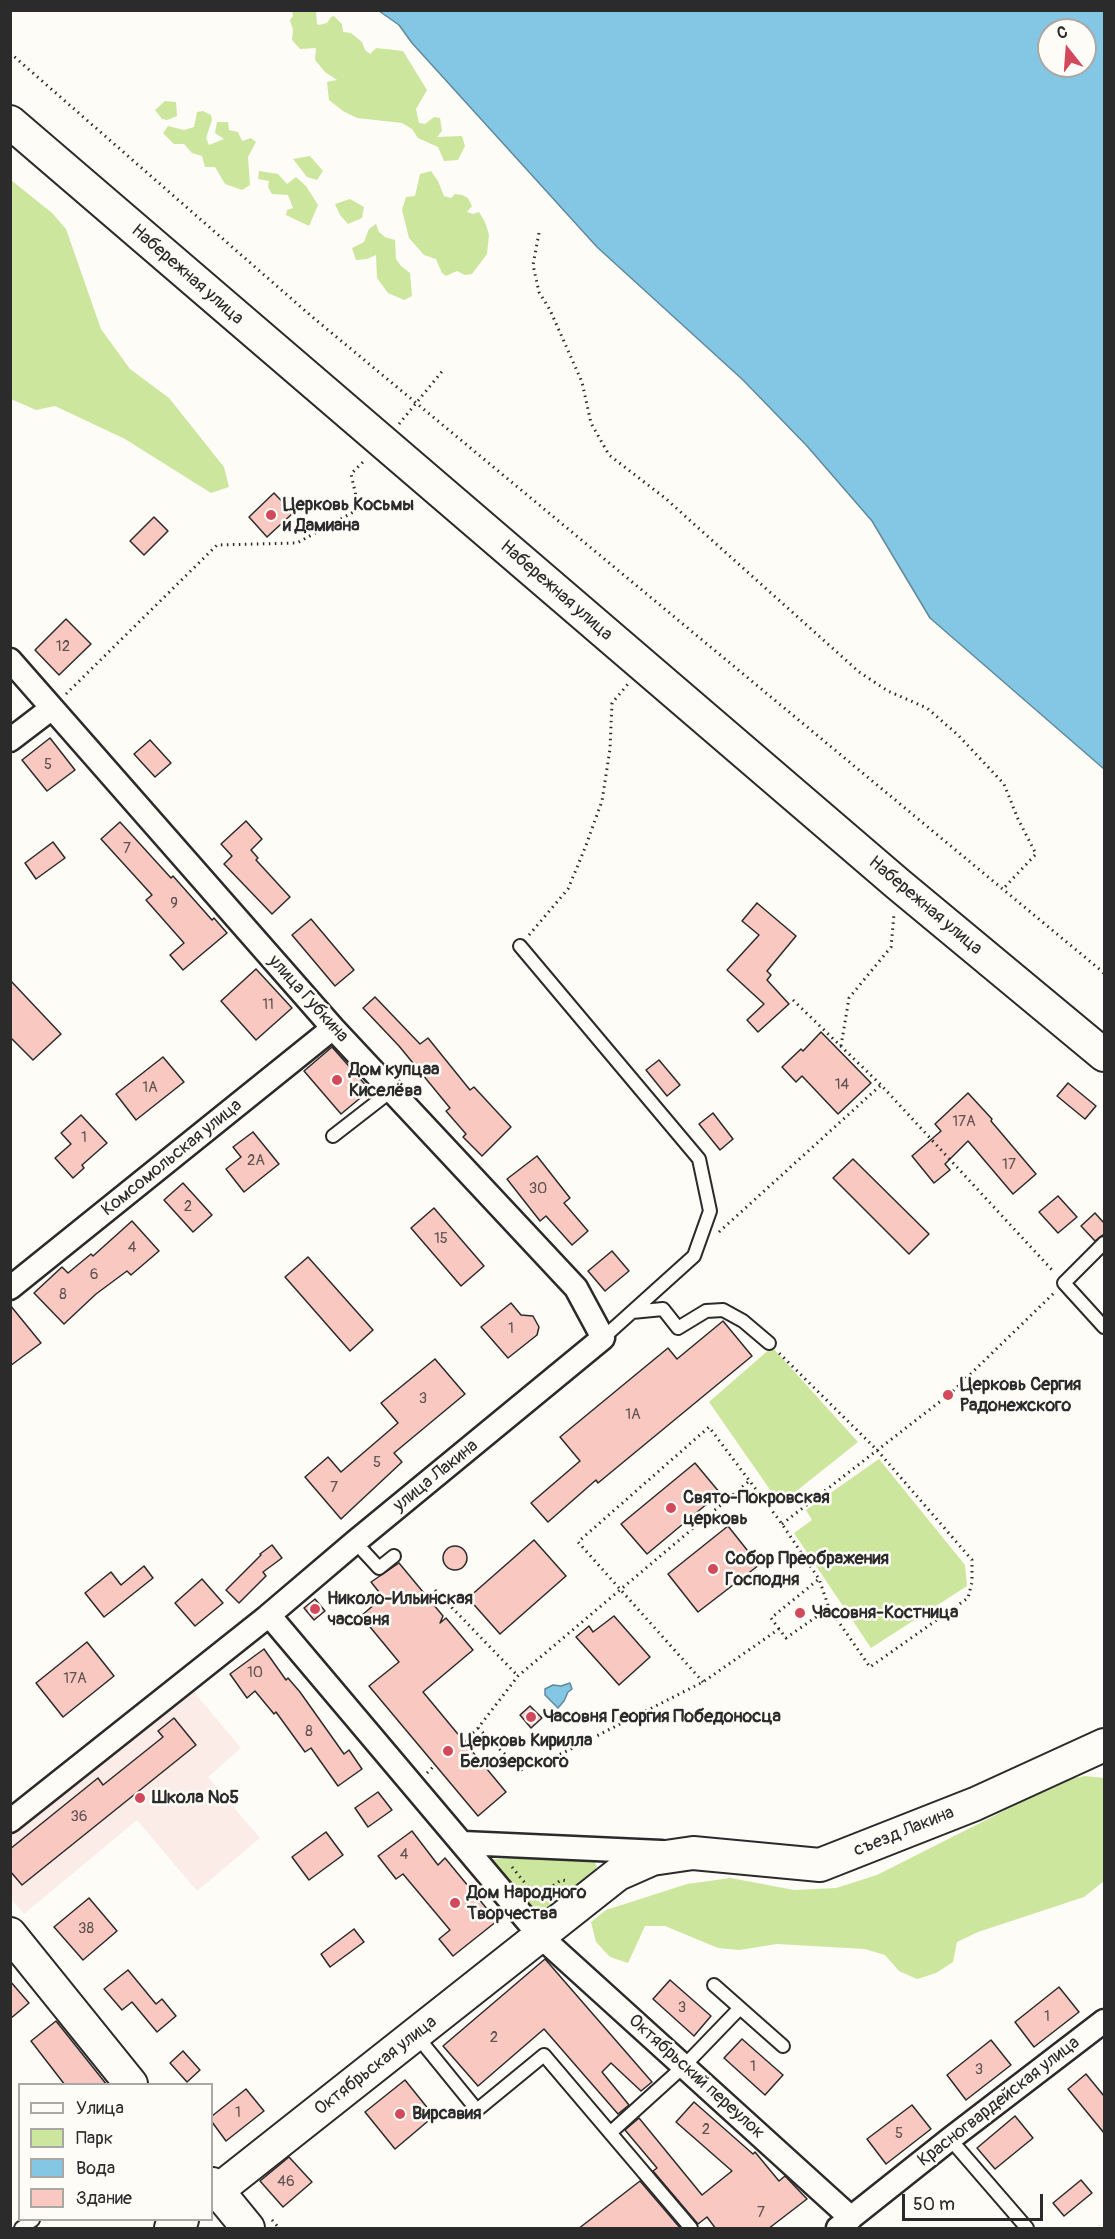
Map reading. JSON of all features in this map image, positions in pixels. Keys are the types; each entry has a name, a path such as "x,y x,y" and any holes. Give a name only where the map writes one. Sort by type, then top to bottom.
{"street":[{"name":"Набережная улица","path":"10,122 898,884 1104,1056"},
{"name":"улица Губкина","path":"10,660 333,1028 576,1288 603,1338"},
{"path":"10,740 52,708"},
{"name":"Комсомольская улица","path":"10,1288 333,1028"},
{"name":"улица Лакина","path":"10,1821 269,1615 603,1338"},
{"path":"269,1615 540,1936"},
{"name":"съезд Лакина","path":"463,1843 693,1853 820,1865 975,1804 1104,1745"},
{"name":"съезд Лакина","path":"540,1936 618,1875 652,1859 693,1853"},
{"path":"10,1934 129,2083"},
{"name":"Октябрьская улица","path":"213,2190 540,1936"},
{"name":"Октябрьский переулок","path":"540,1936 684,2066 850,2225"},
{"name":"Красногвардейская улица","path":"850,2225 950,2139 1104,2021"},
{"path":"213,2190 248,2229"}],"lane":[{"path":"520,946 699,1159 710,1211 694,1256 603,1338"},
{"path":"333,1136 391,1090"},
{"path":"1104,1243 1064,1283 1104,1328"},
{"path":"632,1312 663,1309 678,1328 706,1311 723,1310 743,1322 769,1343"},
{"path":"355,1542 379,1568 394,1556"},
{"path":"714,1985 783,2046"},
{"path":"610,2133 684,2066 739,2009"},
{"path":"415,2035 477,2110 544,2055 691,2229"},
{"path":"950,2139 1026,2229"}],"path":[{"path":"10,53 310,315 1104,973"},
{"path":"539,233 533,265 539,292 550,310 582,382 591,423 609,455 665,498 859,672 888,691 927,708 958,735 1004,784 1018,819 1036,854 1003,889"},
{"path":"417,403 444,369"},
{"path":"52,708 217,545 297,543 359,509 351,474 382,442"},
{"path":"520,946 568,889 602,801 610,749 612,703 643,666"},
{"path":"841,1046 849,998 891,947 898,884"},
{"path":"793,1000 881,1084 1064,1283 953,1391"},
{"path":"694,1256 881,1084"},
{"path":"703,1682 578,1542 709,1427 748,1482 782,1524 819,1580 829,1608 870,1667 969,1598 972,1560 876,1450 769,1343"},
{"path":"782,1524 942,1400"},
{"path":"464,1741 478,1728 518,1676 748,1482"},
{"path":"819,1580 771,1618 786,1638 829,1608"},
{"path":"435,1590 518,1676"},
{"path":"478,1728 521,1770 563,1753 703,1682 779,1629"},
{"path":"511,1866 537,1898"},
{"path":"531,1903 561,1880 570,1882"}],"shaded area":[{"name":"Школа №5","path":"188,1685 241,1748 208,1777 260,1838 197,1891 137,1820 24,1914 11,1899 10,1834"}],"green space":[{"path":"292,11 316,11 319,25 327,23 334,16 342,24 343,32 351,33 362,42 365,50 370,54 376,48 403,51 427,90 416,109 419,123 425,124 434,117 440,118 442,131 437,137 462,136 465,146 458,160 444,161 438,147 418,138 412,129 402,123 357,118 329,100 327,82 337,80 325,72 315,60 316,48 300,49 292,40 293,30 290,20 293,16"},
{"path":"165,101 176,102 177,116 167,120 162,119 155,110"},
{"path":"203,111 211,115 212,120 206,138 209,145 224,139 215,133 217,122 228,122 229,130 238,132 242,141 251,138 256,142 248,157 250,185 242,190 225,184 215,167 205,167 202,156 192,153 184,144 174,144 163,133 168,126 184,130 194,127 197,112"},
{"path":"310,156 323,171 317,180 307,177 293,159"},
{"path":"259,171 278,174 287,184 296,177 306,186 318,205 309,226 286,215 287,210 293,208 288,195 272,194 268,187 269,181 258,179"},
{"path":"431,171 444,196 451,198 455,194 468,198 472,206 467,212 473,214 479,212 485,222 489,235 487,254 472,274 465,275 457,271 446,276 442,273 436,259 424,255 409,238 402,210 406,197 415,196 420,174"},
{"path":"11,180 52,213 66,229 101,329 130,369 169,398 224,467 229,487 211,493 125,439 55,406 36,410 11,399"},
{"path":"350,199 364,207 362,218 348,224 340,215 335,204"},
{"path":"376,224 379,232 395,240 396,259 410,273 412,296 404,300 388,293 377,278 376,255 356,260 352,248 364,242 369,229"},
{"path":"772,1347 858,1442 780,1504 709,1402"},
{"path":"879,1459 965,1565 967,1586 871,1648 794,1533 812,1520 806,1510"},
{"path":"1085,1776 1104,1778 1104,1881 1084,1897 978,1932 957,1942 953,1962 936,1973 917,1979 899,1971 885,1955 865,1949 777,1944 739,1950 718,1948 665,1926 645,1926 628,1963 610,1957 596,1942 591,1922 606,1910 687,1884 731,1878 794,1890 836,1888 877,1875 1065,1780"},
{"path":"592,1858 597,1866 594,1872 543,1912 533,1911 489,1864 492,1859"}],"water":[{"path":"379,11 1104,11 1104,769 930,618 872,521 807,446 743,380 597,247 412,43 399,25"},
{"path":"570,1683 572,1689 558,1708 545,1695 545,1689 553,1685 561,1686"}],"building":[{"name":"Церковь Косьмы и Дамиана","path":"274,493 293,513 267,537 249,517"},
{"path":"154,517 168,531 144,555 130,541"},
{"path":"66,619 91,644 59,675 35,650"},
{"path":"50,738 75,770 47,791 22,760"},
{"path":"150,740 171,763 155,777 134,754"},
{"path":"246,821 262,839 251,850 258,858 256,860 290,897 272,914 224,864 232,856 221,844"},
{"path":"120,822 171,878 173,876 212,920 214,918 227,933 183,970 170,955 184,943 146,900 152,895 101,839"},
{"path":"53,842 65,858 36,879 25,863"},
{"path":"757,903 796,936 767,971 771,975 767,980 789,1004 758,1032 747,1020 764,1004 727,970 759,935 742,921"},
{"path":"311,919 354,970 335,986 292,935"},
{"path":"256,969 292,1008 256,1040 221,1001"},
{"path":"10,980 61,1034 33,1060 10,1037"},
{"path":"375,997 420,1044 428,1038 470,1090 474,1087 511,1127 482,1156 463,1137 466,1134 446,1111 450,1108 399,1046 363,1008"},
{"path":"821,1032 871,1083 838,1114 802,1076 796,1082 782,1067 801,1049 803,1051"},
{"name":"Дом купцаа Киселёва","path":"332,1047 370,1090 341,1114 304,1071"},
{"path":"163,1057 184,1082 136,1120 116,1094"},
{"path":"659,1060 680,1085 667,1096 646,1070"},
{"path":"1068,1083 1096,1106 1085,1119 1057,1096"},
{"path":"968,1093 1036,1174 1013,1194 968,1141 945,1164 950,1170 934,1183 912,1156 941,1131 935,1124"},
{"path":"713,1113 733,1139 720,1150 699,1124"},
{"path":"81,1115 107,1143 82,1165 84,1168 73,1178 55,1158 71,1144 61,1133"},
{"path":"253,1132 279,1164 244,1192 226,1169 241,1157 233,1147"},
{"path":"537,1156 570,1198 564,1203 588,1231 572,1245 546,1216 540,1221 507,1179"},
{"path":"853,1159 929,1234 909,1254 833,1178"},
{"path":"183,1183 212,1215 193,1232 164,1200"},
{"path":"1058,1196 1077,1217 1058,1233 1039,1212"},
{"path":"434,1208 484,1266 461,1286 411,1228"},
{"path":"1095,1213 1104,1223 1104,1234 1095,1241 1081,1226"},
{"path":"132,1221 159,1251 131,1275 127,1271 96,1294 64,1324 34,1293 62,1267 68,1273 91,1254 93,1256"},
{"path":"612,1251 629,1271 605,1291 588,1271"},
{"path":"308,1257 373,1330 350,1351 285,1277"},
{"path":"511,1303 521,1315 533,1316 539,1327 537,1335 508,1358 481,1327"},
{"path":"10,1305 41,1343 10,1366"},
{"path":"723,1321 752,1356 598,1483 596,1480 548,1522 531,1503 580,1461 560,1437 668,1348 677,1359"},
{"path":"435,1359 465,1394 394,1453 402,1462 341,1519 305,1477 328,1457 341,1472 398,1423 381,1403"},
{"name":"Свято-Покровская церковь","path":"695,1463 720,1493 647,1554 621,1524"},
{"name":"Собор Преображения Господня","path":"728,1526 759,1565 698,1612 668,1574"},
{"path":"534,1540 566,1576 500,1634 468,1598"},
{"path":"272,1545 282,1558 263,1572 266,1576 239,1603 226,1590 260,1554"},
{"path":"455,1546 460,1547 466,1553 466,1563 460,1569 455,1570 450,1569 444,1563 443,1558 444,1553 450,1547"},
{"path":"399,1563 443,1616 440,1623 446,1618 473,1650 423,1692 506,1792 478,1816 369,1686 399,1662 361,1616 383,1597 371,1582"},
{"path":"144,1566 153,1578 104,1617 85,1593 111,1572 121,1585"},
{"path":"202,1579 223,1603 195,1626 175,1603"},
{"name":"Николо-Ильинская часовня","path":"315,1599 325,1611 314,1620 304,1608"},
{"path":"614,1616 650,1657 619,1685 576,1637 589,1626 593,1632"},
{"path":"87,1642 114,1676 63,1717 36,1683"},
{"path":"264,1649 286,1680 288,1678 300,1692 344,1754 349,1750 362,1769 338,1786 311,1748 305,1752 276,1712 274,1714 255,1691 247,1698 230,1674"},
{"name":"Часовня Георгия Победоносца","path":"530,1706 542,1718 531,1728 520,1715"},
{"path":"174,1718 196,1745 22,1885 10,1871 10,1849 98,1778 103,1785 163,1737 158,1731"},
{"path":"378,1792 392,1810 368,1827 355,1808"},
{"name":"Дом Народного Творчества","path":"412,1831 438,1865 445,1858 497,1921 453,1956 439,1939 450,1930 403,1874 396,1879 378,1856"},
{"path":"326,1832 343,1855 309,1880 292,1857"},
{"path":"89,1898 117,1931 83,1960 54,1927"},
{"path":"354,1929 364,1942 330,1967 321,1954"},
{"path":"545,1959 652,2082 641,2091 611,2063 602,2072 629,2105 618,2114 544,2029 478,2086 443,2046"},
{"path":"128,1970 156,2004 162,1999 176,2016 157,2032 132,2002 122,2010 104,1989"},
{"path":"670,1980 711,2016 694,2036 653,1999"},
{"path":"10,1981 29,2003 10,2019"},
{"path":"1059,1987 1079,2012 1034,2047 1015,2022"},
{"path":"56,2021 105,2083 63,2083 31,2041"},
{"path":"742,2039 783,2075 765,2095 724,2058"},
{"path":"991,2040 1011,2065 966,2100 947,2075"},
{"path":"183,2051 200,2070 187,2082 170,2063"},
{"path":"1086,2074 1104,2096 1104,2133 1068,2089"},
{"name":"Вирсавия","path":"405,2080 434,2116 395,2149 365,2112"},
{"path":"246,2089 264,2111 226,2141 213,2123 213,2115"},
{"path":"694,2102 753,2154 755,2152 779,2181 785,2176 807,2199 768,2229 716,2229 707,2217 698,2224 653,2171 657,2168 625,2130 639,2118 702,2195 732,2171 676,2122"},
{"path":"912,2105 931,2129 886,2164 867,2139"},
{"path":"1015,2116 1033,2138 995,2169 977,2148"},
{"path":"289,2157 312,2182 283,2207 260,2181"},
{"path":"1081,2180 1092,2193 1064,2216 1053,2203"},
{"path":"640,2181 681,2229 578,2229"}],"place":[{"name":"Церковь Косьмы и Дамиана","path":"271,515"},
{"name":"Дом купцаа Киселёва","path":"337,1080"},
{"name":"Церковь Сергия Радонежского","path":"948,1395"},
{"name":"Свято-Покровская церковь","path":"671,1508"},
{"name":"Собор Преображения Господня","path":"713,1569"},
{"name":"Николо-Ильинская часовня","path":"315,1609"},
{"name":"Часовня-Костница","path":"800,1613"},
{"name":"Часовня Георгия Победоносца","path":"531,1717"},
{"name":"Церковь Кирилла Белозерского","path":"448,1751"},
{"name":"Школа №5","path":"140,1798"},
{"name":"Дом Народного Творчества","path":"455,1903"},
{"name":"Вирсавия","path":"400,2114"}]}
